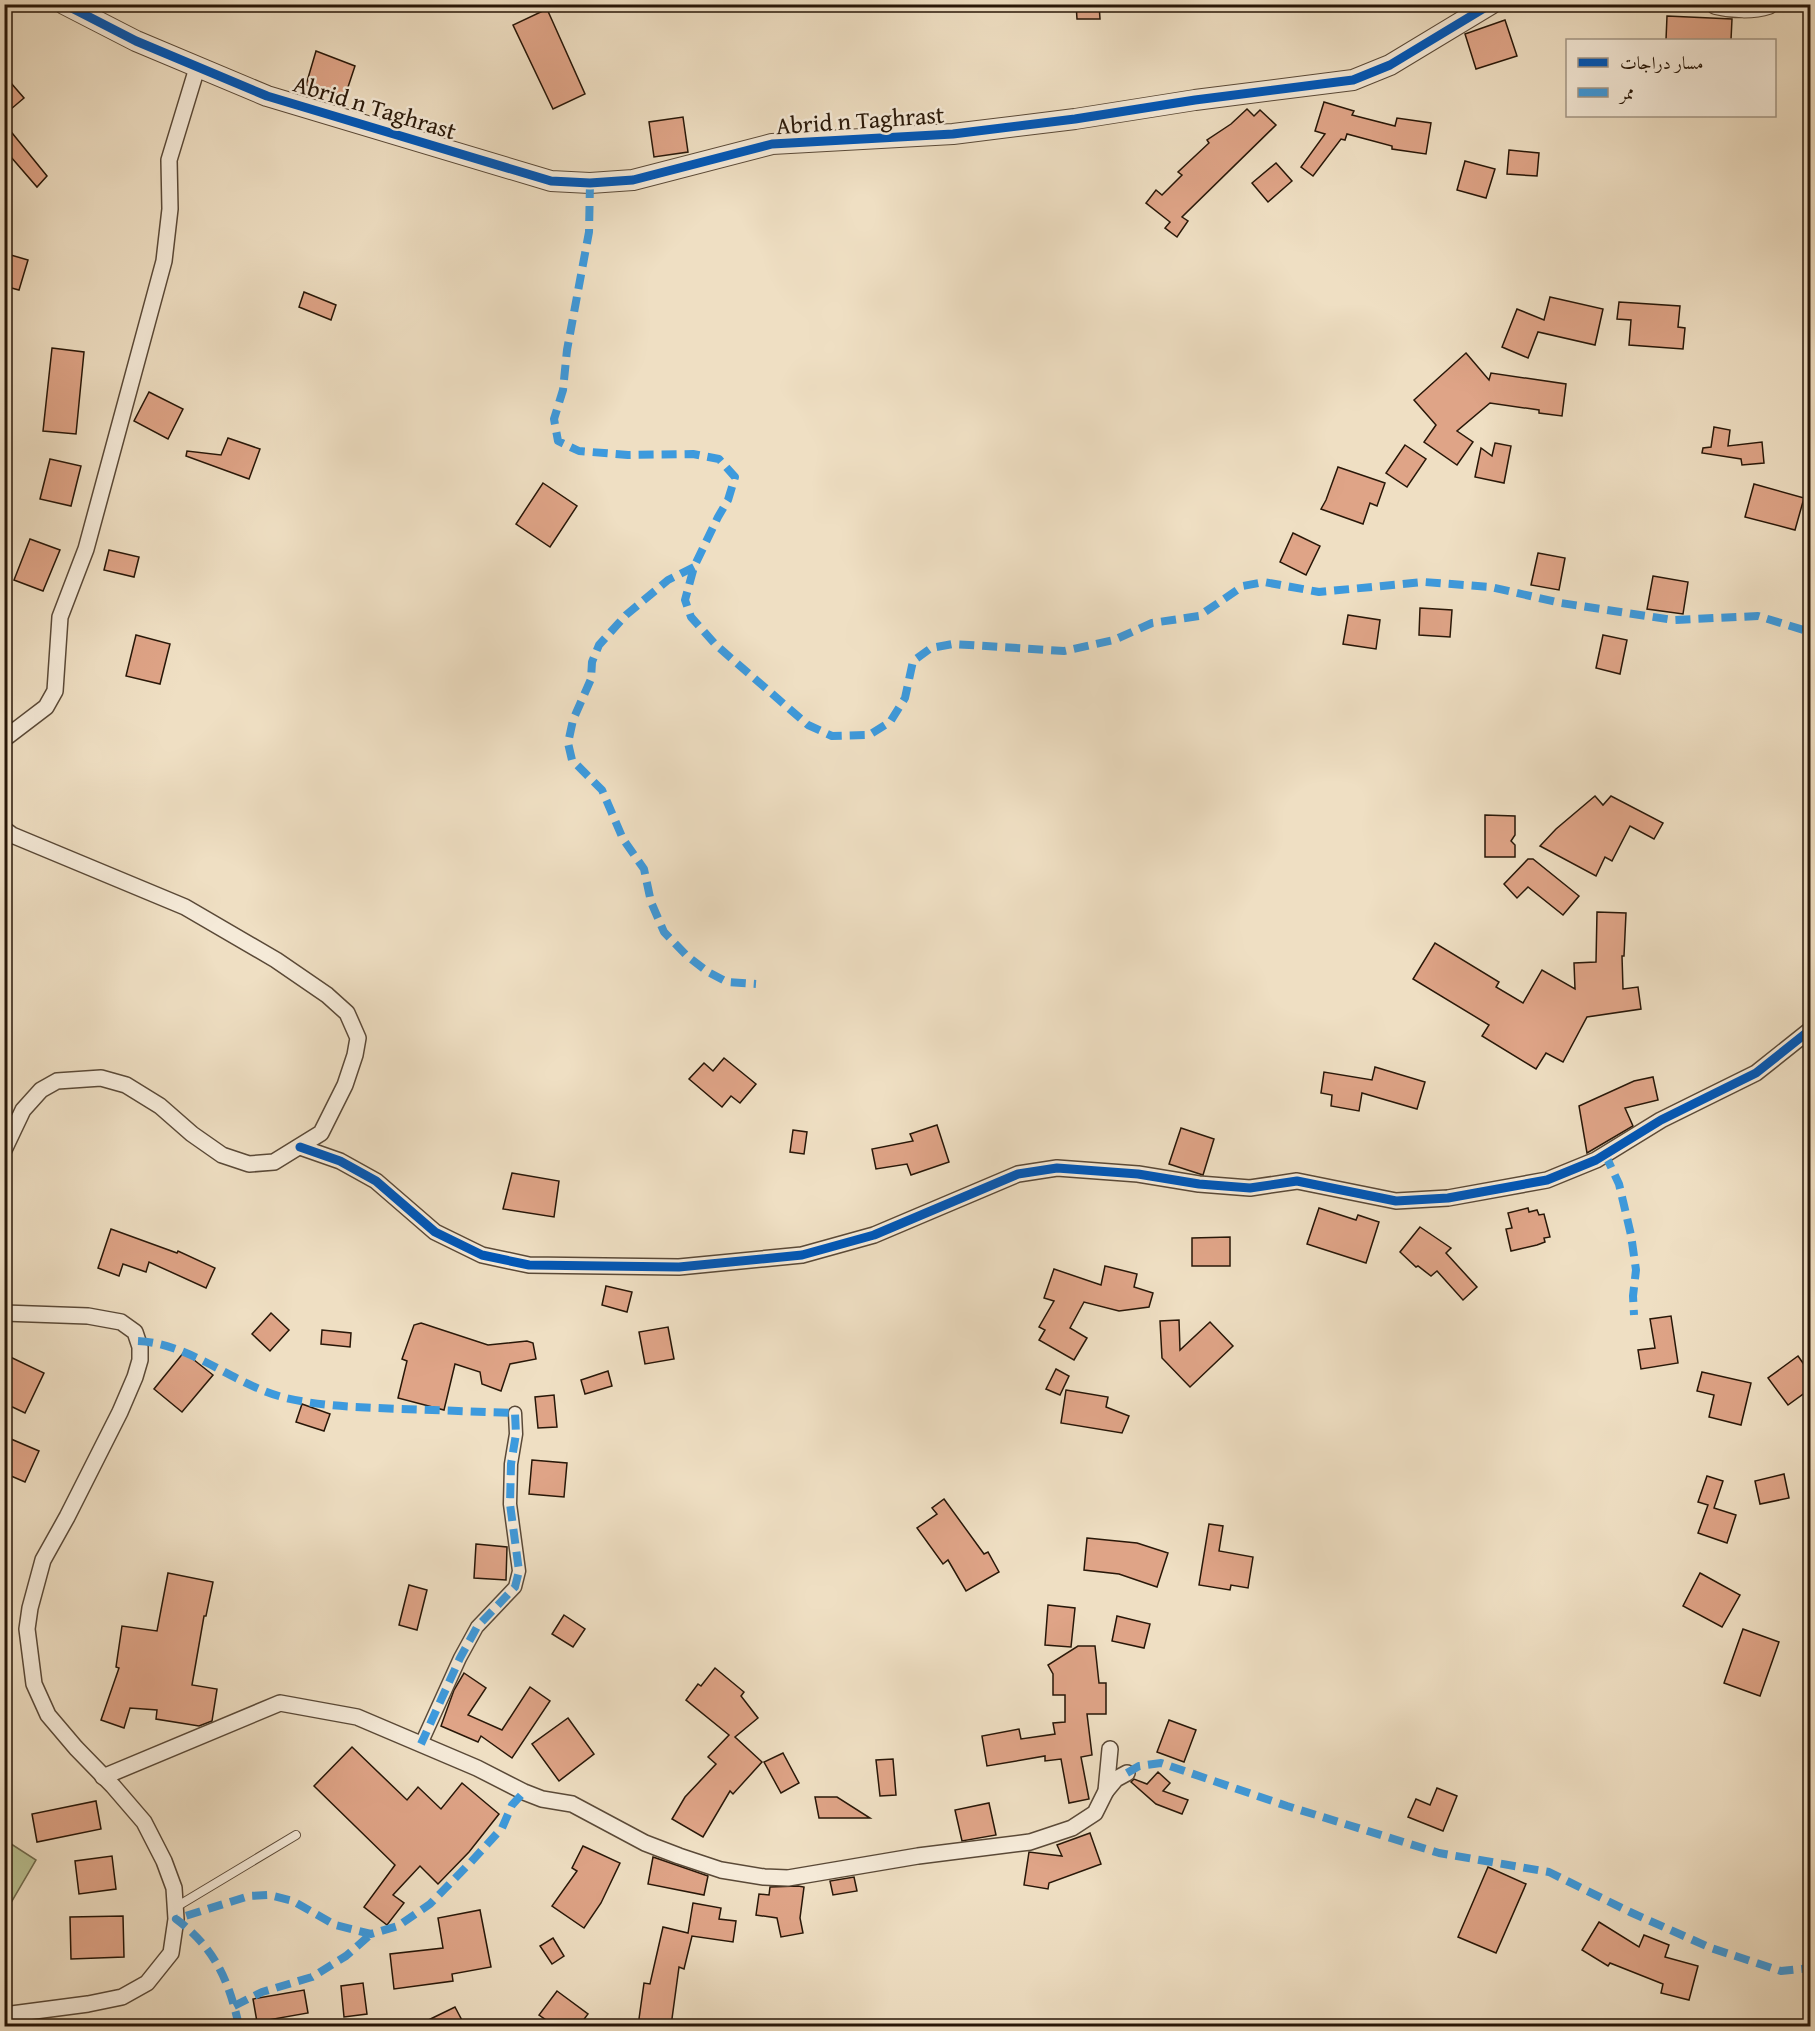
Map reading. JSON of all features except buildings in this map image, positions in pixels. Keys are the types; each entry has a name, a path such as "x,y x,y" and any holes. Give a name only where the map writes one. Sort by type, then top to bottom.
{"street":[{"name":"Abrid n Taghrast","path":"64,4 136,41 267,96 551,181 590,183 633,180 772,144 953,134 1353,80 1390,65 1491,4"},
{"path":"1716,4 1725,7 1760,7 1768,4"},
{"path":"4,739 46,707 55,691 60,617 86,549 164,261 170,209 169,159 197,68"},
{"path":"4,829 12,835 185,907 276,960 327,995 347,1013 358,1038 345,1085 321,1133 274,1162 249,1164 222,1155 192,1134 160,1106 126,1085 101,1078 57,1081 41,1090 23,1110 4,1150"},
{"path":"300,1147 340,1161 376,1181 435,1232 482,1255 529,1265 679,1267 802,1255 874,1235 1018,1174 1057,1168 1138,1174 1200,1184 1250,1188 1297,1181 1395,1201 1448,1198 1547,1180 1596,1160 1660,1120 1756,1073 1810,1030"},
{"path":"4,1313 88,1316 121,1322 135,1332 140,1347 140,1360 135,1377 120,1412 43,1560 30,1608 27,1629 34,1684 48,1715 144,1822 164,1861 174,1888 176,1919 171,1953 147,1983 122,1996 88,2004 4,2015"},
{"path":"421,1744 460,1658 477,1628 515,1587 519,1571 510,1504 511,1464 516,1434 515,1413"},
{"path":"103,1777 280,1703 357,1717 477,1768 524,1792 572,1804 645,1843 721,1870 764,1877 788,1878 918,1856 1030,1842 1072,1828 1095,1813 1106,1791 1116,1779 1127,1773"},
{"path":"1106,1791 1110,1749"}],"lane":[{"path":"175,1907 296,1835"}],"green space":[{"path":"5,1840 36,1860 5,1913"}],"marked path":[{"path":"590,183 589,232 567,350 563,390 554,419 558,441 579,451 628,455 693,454 719,459 735,477 728,500 694,567 685,600 691,617 716,645 808,725 832,736 869,735 890,722 905,698 913,661 931,648 953,644 1064,651 1114,640 1152,623 1199,616 1243,586 1264,582 1319,592 1424,582 1491,587 1561,603 1673,620 1758,616 1810,632"},
{"path":"694,567 668,580 626,615 599,645 592,662 591,679 573,720 568,743 572,760 602,790 623,839 644,869 651,902 664,932 687,956 708,972 727,982 756,984"},
{"path":"1605,1154 1619,1184 1631,1235 1636,1270 1633,1296 1634,1315"},
{"path":"138,1341 177,1349 248,1384 300,1401 357,1407 515,1413 516,1434 511,1464 510,1504 519,1571 515,1587 477,1627 460,1658 421,1744"},
{"path":"1127,1773 1139,1766 1161,1763 1287,1806 1439,1853 1549,1872 1630,1912 1711,1948 1781,1971 1810,1968"},
{"path":"239,2026 230,1994 218,1967 201,1942 176,1919 249,1896 269,1895 293,1901 335,1925 371,1934 398,1926 430,1904 471,1862 502,1828 512,1805 524,1792"},
{"path":"234,2006 262,1992 312,1977 346,1956 371,1934"}],"cycle path":[{"path":"64,4 136,41 267,96 551,181 590,183 633,180 772,144 953,134 1353,80 1390,65 1491,4"},
{"path":"300,1147 340,1161 376,1181 435,1232 482,1255 529,1265 679,1267 802,1255 874,1235 1018,1174 1057,1168 1138,1174 1199,1184 1250,1188 1297,1181 1396,1201 1448,1198 1547,1180 1596,1160 1661,1120 1756,1073 1810,1030"}]}
